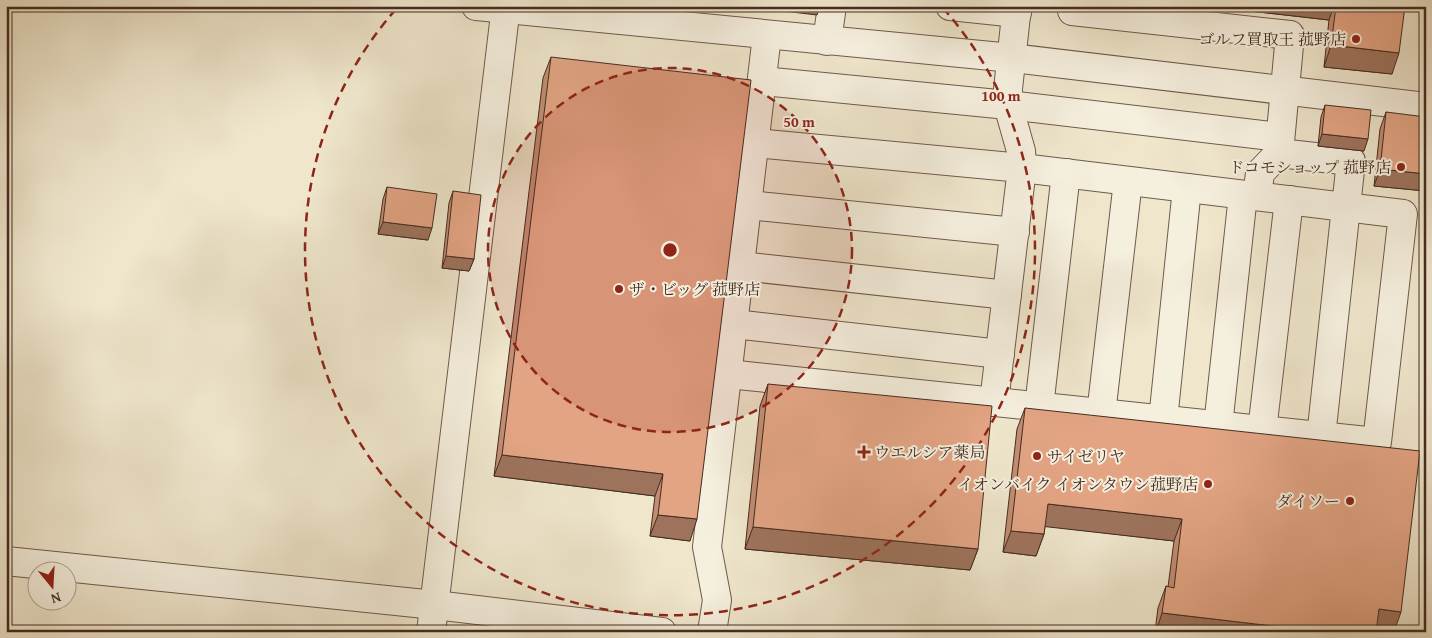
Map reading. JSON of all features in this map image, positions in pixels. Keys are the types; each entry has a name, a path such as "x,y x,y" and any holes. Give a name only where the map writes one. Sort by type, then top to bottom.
{"street":[{"path":"476,6 1012,58 1426,108"},
{"path":"827,41 832,6"},
{"path":"950,6 1017,10 1008,89 1008,105 1021,151 1022,168 994,402"},
{"path":"1072,6 1072,11 1290,35 1280,145 1260,173 1250,195 1218,426"},
{"path":"432,632 506,8"},
{"path":"712,632 717,600 707,547 767,35"},
{"path":"762,81 1008,105 1280,145 1351,161 1321,437"},
{"path":"728,374 1377,442 1403,214 1022,168 755,143"},
{"path":"1039,407 1066,174"},
{"path":"1101,414 1128,181"},
{"path":"1163,420 1187,188"},
{"path":"1262,431 1289,200"},
{"path":"748,206 1014,232"},
{"path":"741,266 1007,295"},
{"path":"734,324 1000,354"},
{"path":"6,561 435,605 662,632"}],"building":[{"path":"1336,6 1405,6 1399,53 1331,45"},
{"name":"ザ・ビッグ 菰野店","path":"551,57 751,80 697,519 658,515 663,474 502,455"},
{"path":"1325,105 1371,110 1368,139 1322,134"},
{"name":"ドコモショップ 菰野店","path":"1386,112 1426,117 1426,174 1380,169"},
{"path":"387,187 437,194 432,228 383,222"},
{"path":"453,191 481,195 474,259 446,256"},
{"path":"768,384 992,406 978,549 753,527"},
{"path":"1025,408 1420,451 1401,612 1379,609 1376,632 1324,632 1162,613 1166,586 1174,588 1182,519 1048,504 1044,534 1011,531"}],"place":[{"name":"ゴルフ買取王 菰野店","path":"1356,39"},
{"name":"ドコモショップ 菰野店","path":"1401,167"},
{"name":"ザ・ビッグ 菰野店","path":"619,289"},
{"name":"ウエルシア薬局","path":"864,452"},
{"name":"サイゼリヤ","path":"1037,456"},
{"name":"イオンバイク イオンタウン菰野店","path":"1208,484"},
{"name":"ダイソー","path":"1350,501"}]}
